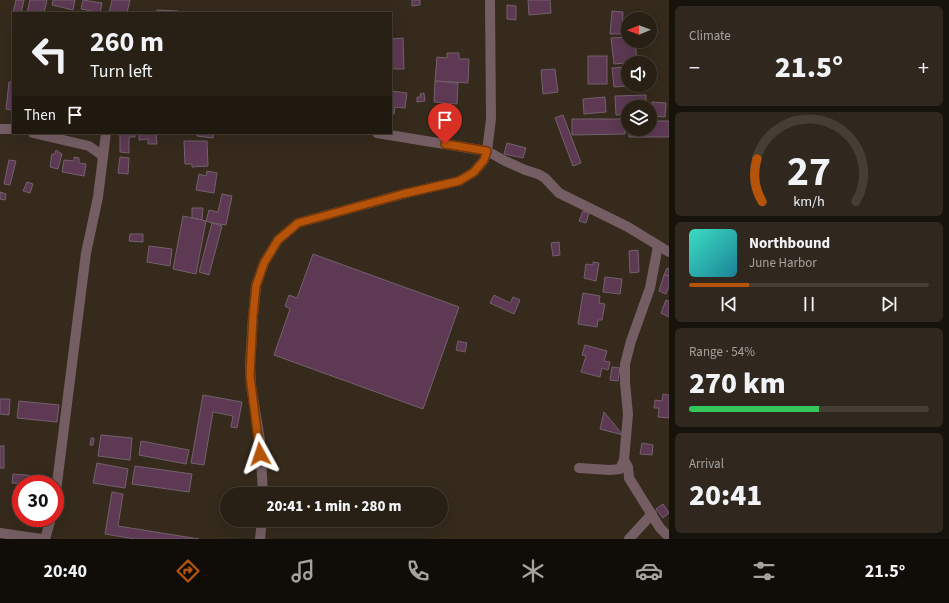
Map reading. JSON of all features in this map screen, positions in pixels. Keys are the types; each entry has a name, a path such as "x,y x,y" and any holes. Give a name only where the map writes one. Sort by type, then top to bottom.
{"street":[{"path":"263,487 260,440 251,386 250,366 256,286 264,263 278,240 298,223 403,194 459,181 474,172 484,160 487,151 490,118 490,0"},
{"path":"0,129 12,129"},
{"path":"37,134 89,146 102,156"},
{"path":"383,134 487,151 505,161 538,174 545,178 559,193 628,227 669,252"},
{"path":"89,146 105,137"},
{"path":"58,475 86,254 98,197 105,137"},
{"path":"579,468 610,470 620,469 624,460 628,414 625,394 625,364 631,341 650,288 658,246"},
{"path":"624,460 628,467 629,478 660,528 669,537"},
{"path":"610,470 629,478"},
{"path":"629,539 652,514"},
{"path":"641,526 660,528"},
{"path":"0,534 43,539 48,527"},
{"path":"260,539 261,527"}],"building":[{"path":"16,0 24,0 21,12 13,12"},
{"path":"30,0 47,0 44,12 27,12"},
{"path":"53,0 75,0 73,10 52,5"},
{"path":"83,0 102,3 100,12 81,9"},
{"path":"112,0 130,0 127,12 109,12"},
{"path":"412,0 420,0 420,5 412,6"},
{"path":"528,0 550,0 551,13 529,15"},
{"path":"507,5 516,6 516,20 507,19"},
{"path":"157,10 178,11 178,12 156,12"},
{"path":"612,11 623,12 621,12 621,34 610,34"},
{"path":"621,37 621,48 636,48 636,56 621,56 621,63 614,64 611,38"},
{"path":"403,38 404,69 392,69 392,39"},
{"path":"447,53 459,53 459,59 469,59 468,83 435,81 437,57 447,58"},
{"path":"588,56 607,56 607,84 588,84"},
{"path":"621,67 621,86 614,87 612,68"},
{"path":"555,69 558,92 543,94 541,70"},
{"path":"435,81 458,83 457,104 434,102"},
{"path":"9,82 12,82 12,110 6,109"},
{"path":"392,91 407,93 405,108 395,107 394,114 392,114"},
{"path":"424,93 425,101 417,102 417,97 421,97 420,94"},
{"path":"646,95 646,100 621,100 621,115 616,115 615,96"},
{"path":"605,97 606,112 584,114 583,99"},
{"path":"657,102 666,103 665,117 657,116"},
{"path":"563,115 581,163 573,166 555,118"},
{"path":"572,119 621,119 621,134 572,135"},
{"path":"657,121 669,121 669,137 629,137 657,136"},
{"path":"120,134 135,134 135,137 129,137 129,153 120,152"},
{"path":"139,134 156,134 157,144 148,144 148,139 139,140"},
{"path":"198,134 214,134 213,138 197,136"},
{"path":"184,141 207,141 208,166 192,167 192,164 185,164"},
{"path":"507,143 526,148 523,158 504,154"},
{"path":"56,150 62,154 58,169 50,167 52,154 55,154"},
{"path":"74,157 79,158 79,163 86,164 84,176 62,172 64,160 74,161"},
{"path":"120,157 129,158 128,174 118,173"},
{"path":"9,160 16,161 10,185 4,184"},
{"path":"207,171 217,173 214,193 196,190 199,174 206,176"},
{"path":"27,182 33,184 30,193 23,191"},
{"path":"0,192 6,194 5,200 0,199"},
{"path":"222,194 232,196 226,225 206,221 209,210 218,212"},
{"path":"192,208 203,208 202,220 192,218"},
{"path":"583,211 589,213 586,223 579,221"},
{"path":"183,216 206,221 196,274 173,269"},
{"path":"212,223 222,226 209,275 199,272"},
{"path":"130,234 143,234 143,242 129,241"},
{"path":"559,242 560,255 553,256 551,243"},
{"path":"149,246 172,249 170,266 147,262"},
{"path":"638,250 639,272 630,273 629,251"},
{"path":"313,254 459,307 423,409 274,355 290,309 285,306 289,295 297,298"},
{"path":"593,262 599,263 596,281 584,278 586,264 593,265"},
{"path":"667,268 669,269 669,276 664,275"},
{"path":"664,275 669,276 669,286 666,294 659,291"},
{"path":"605,277 622,279 620,294 603,292"},
{"path":"583,293 600,296 599,303 605,304 602,320 598,320 597,327 578,324"},
{"path":"494,295 510,303 513,297 520,300 514,314 490,303"},
{"path":"666,300 669,301 669,317 661,313"},
{"path":"458,341 467,343 465,352 456,350"},
{"path":"585,345 607,351 604,361 610,362 608,370 602,368 600,377 581,372 586,356 582,355"},
{"path":"612,367 620,368 618,381 610,380"},
{"path":"663,394 669,395 669,418 658,417 659,408 654,408 655,400 662,401"},
{"path":"203,395 242,402 237,428 231,427 233,416 213,412 204,465 191,463"},
{"path":"0,399 10,399 9,415 0,414"},
{"path":"19,401 59,405 57,422 17,418"},
{"path":"604,412 623,435 600,429"},
{"path":"101,435 132,438 130,460 98,456"},
{"path":"91,438 94,438 93,445 90,445"},
{"path":"141,441 189,450 186,464 139,455"},
{"path":"642,443 653,445 652,455 640,454"},
{"path":"0,446 4,446 4,468 0,468"},
{"path":"97,463 128,469 125,488 93,483"},
{"path":"135,466 192,474 189,492 132,484"},
{"path":"112,492 123,494 118,526 199,539 135,539 105,534"},
{"path":"663,504 669,513 663,518 656,509"}],"route":[{"path":"260,454 260,440 251,386 250,366 256,286 264,263 278,240 298,223 403,194 459,181 474,172 484,160 487,151 445,144"}]}
